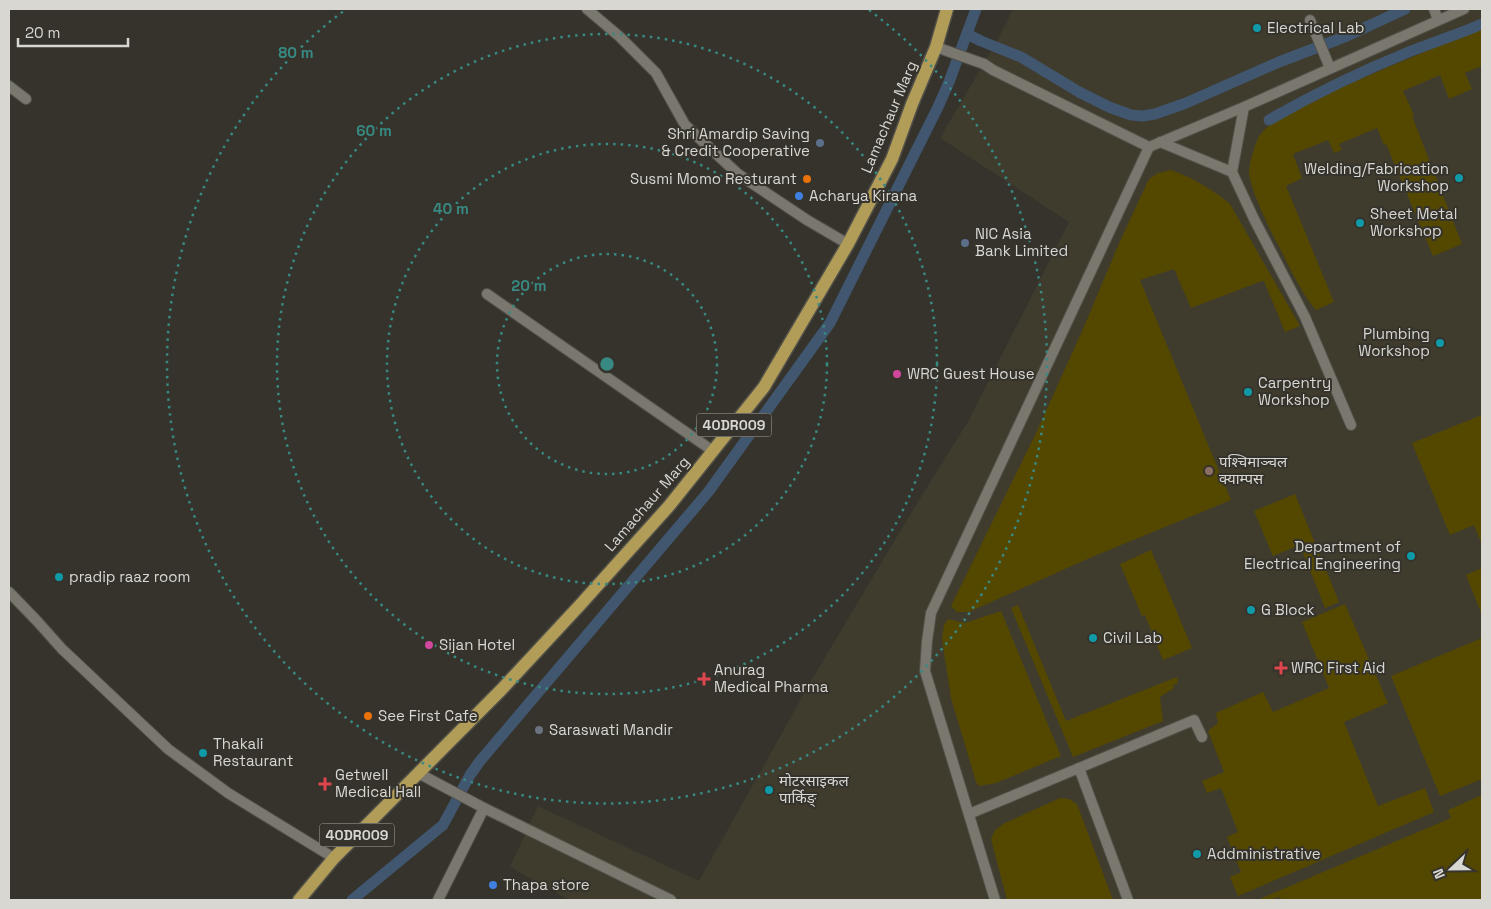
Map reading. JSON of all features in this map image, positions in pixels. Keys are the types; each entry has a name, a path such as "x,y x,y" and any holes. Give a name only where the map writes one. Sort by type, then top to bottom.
{"main road":[{"name":"Lamachaur Marg","path":"299,900 334,858 501,690 580,605 669,506 764,387 848,244 892,159 936,47 947,9"}],"street":[{"path":"587,9 620,37 656,73 685,124 738,174 807,220 848,244"},
{"path":"1434,9 1438,20"},
{"path":"995,900 925,671 931,613 1149,147 1464,9"},
{"path":"1310,20 1330,68"},
{"path":"936,47 984,64 1149,147"},
{"path":"9,86 26,99"},
{"path":"1244,106 1232,172 1254,219 1306,318 1351,425"},
{"path":"1160,142 1232,172"},
{"path":"487,294 713,451"},
{"path":"9,592 62,649 168,749 228,793 334,858"},
{"path":"969,814 1194,720 1202,737"},
{"path":"1079,768 1128,900"},
{"path":"418,773 484,808 671,900"},
{"path":"438,900 484,808"}],"shaded area":[{"name":"पश्‍चिमाञ्‍चल क्याम्पस","path":"1013,9 1482,9 1482,900 569,900 510,867 538,806 699,881 811,681 969,420 1069,222 940,138 997,41"},
{"path":"1482,28 1482,66 1465,73 1472,89 1449,99 1440,75 1403,91 1414,115 1412,116 1462,244 1433,256 1386,144 1384,145 1377,128 1339,144 1342,150 1334,153 1328,140 1293,154 1302,178 1286,186 1334,302 1316,310 1290,268 1255,195 1249,171 1258,138 1278,119 1305,104"},
{"path":"1171,170 1202,184 1230,204 1300,326 1285,332 1264,281 1191,308 1174,269 1140,280 1231,500 1092,557 969,612 957,612 951,606 1036,433 1149,179 1158,173"},
{"path":"1482,415 1482,545 1474,525 1450,535 1412,443"},
{"path":"1295,494 1339,602 1325,608 1300,545 1273,556 1254,511"},
{"path":"1151,550 1192,648 1163,660 1145,615 1142,616 1120,564"},
{"path":"1482,568 1482,615 1466,575"},
{"path":"1345,604 1388,703 1344,722 1378,806 1425,788 1434,812 1238,896 1230,877 1241,872 1227,837 1238,832 1221,788 1207,793 1202,781 1224,772 1208,731 1218,723 1216,713 1263,692 1273,712 1329,688 1302,622"},
{"path":"1018,605 1066,721 1177,677 1178,683 1173,685 1174,688 1160,697 1163,721 1073,757 1011,608"},
{"path":"1001,611 1061,756 996,783 979,786 976,782 951,698 942,639 944,625 948,619 965,623"},
{"path":"1482,638 1482,779 1440,796 1391,676"},
{"path":"1482,795 1482,900 1284,900 1278,897 1270,900 1257,900 1451,818 1448,810"},
{"path":"1060,798 1069,799 1077,804 1113,900 1007,900 991,839 995,830 1005,823"}],"waterway":[{"path":"352,900 443,825 470,775 480,761 709,491 830,323 938,107 976,9"},
{"path":"967,34 1021,57 1079,92 1109,107 1131,115 1143,116 1155,114 1186,103 1279,62 1347,36 1405,9"},
{"path":"1269,120 1321,92 1374,67 1482,24"}],"place":[{"name":"Electrical Lab","path":"1257,28"},
{"name":"Shri Amardip Saving & Credit Cooperative","path":"820,143"},
{"name":"Welding/Fabrication Workshop","path":"1459,178"},
{"name":"Susmi Momo Resturant","path":"807,179"},
{"name":"Acharya Kirana","path":"799,196"},
{"name":"Sheet Metal Workshop","path":"1360,223"},
{"name":"NIC Asia Bank Limited","path":"965,243"},
{"name":"Plumbing Workshop","path":"1440,343"},
{"name":"WRC Guest House","path":"897,374"},
{"name":"Carpentry Workshop","path":"1248,392"},
{"name":"पश्‍चिमाञ्‍चल क्याम्पस","path":"1209,471"},
{"name":"Department of Electrical Engineering","path":"1411,556"},
{"name":"pradip raaz room","path":"59,577"},
{"name":"G Block","path":"1251,610"},
{"name":"Civil Lab","path":"1093,638"},
{"name":"Sijan Hotel","path":"429,645"},
{"name":"WRC First Aid","path":"1281,668"},
{"name":"Anurag Medical Pharma","path":"704,679"},
{"name":"See First Cafe","path":"368,716"},
{"name":"Saraswati Mandir","path":"539,730"},
{"name":"Thakali Restaurant","path":"203,753"},
{"name":"Getwell Medical Hall","path":"325,784"},
{"name":"मोटरसाइकल पार्किङ्","path":"769,790"},
{"name":"Addministrative","path":"1197,854"},
{"name":"Thapa store","path":"493,885"}]}
